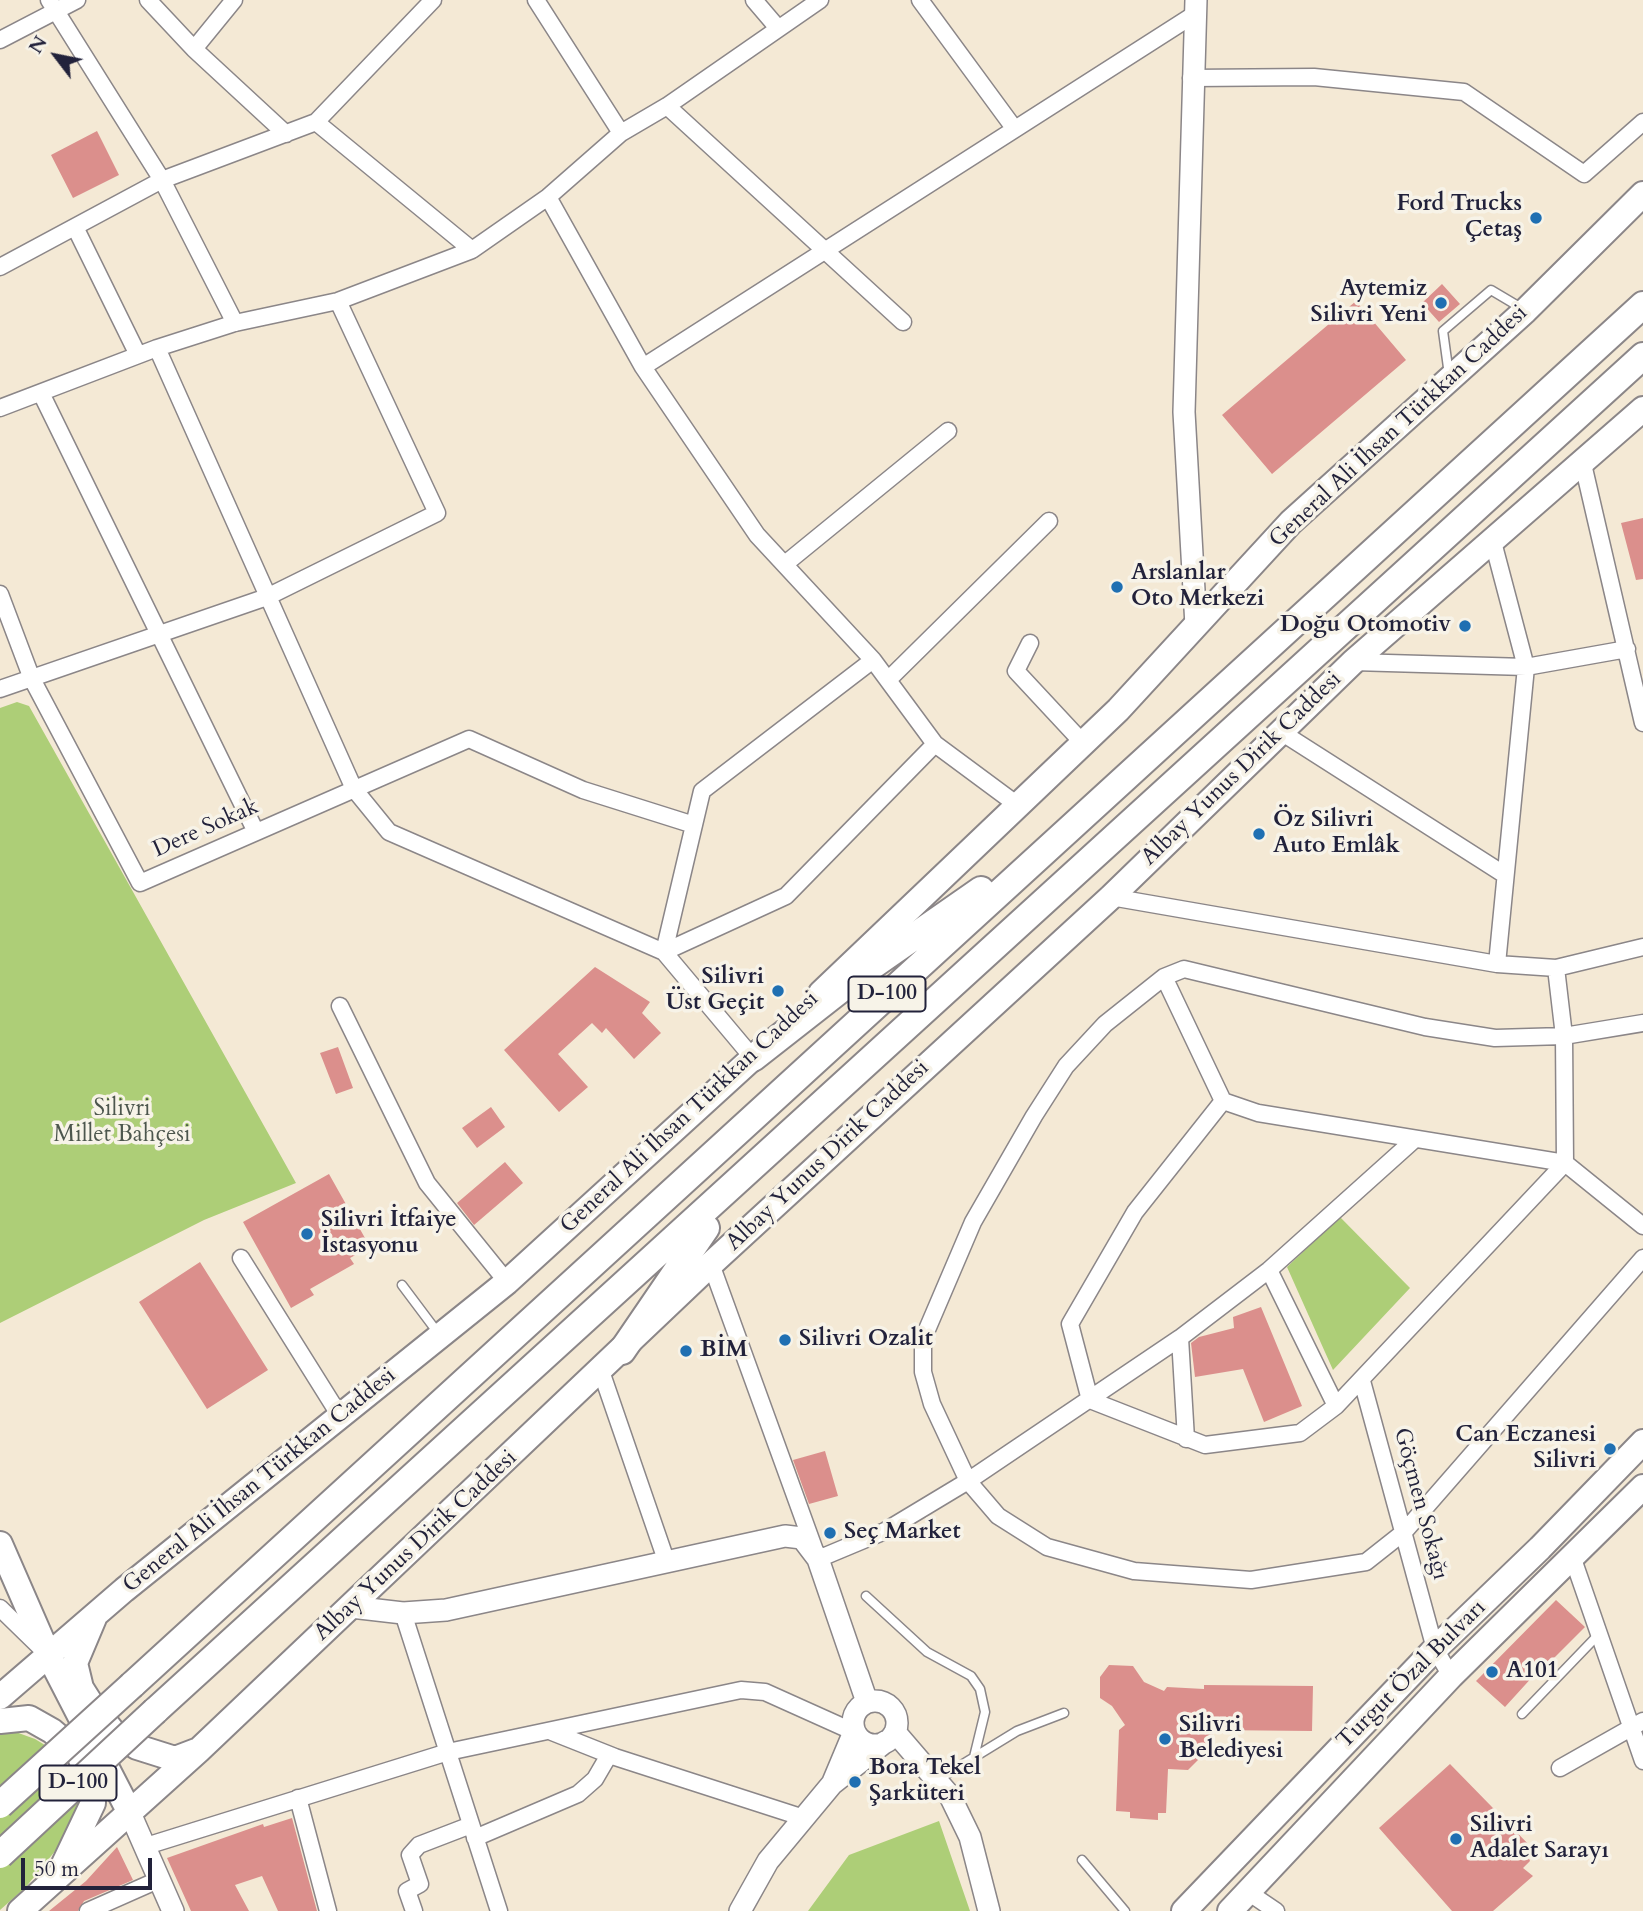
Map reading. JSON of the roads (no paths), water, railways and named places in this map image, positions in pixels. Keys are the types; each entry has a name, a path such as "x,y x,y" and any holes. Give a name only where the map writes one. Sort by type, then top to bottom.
{"highway":[{"name":"D-100","path":"0,1805 1643,305"},
{"name":"D-100","path":"0,1855 1643,356"},
{"path":"1577,417 1607,404 1643,382"},
{"path":"753,1058 859,975 1050,846"},
{"path":"622,1351 739,1182"}],"main road":[{"path":"1196,7 1191,78 1184,412 1196,626"},
{"name":"General Ali İhsan Türkkan Caddesi","path":"0,1697 95,1615 507,1282 753,1058 1016,804 1118,710 1291,522 1525,311 1643,194"},
{"name":"Albay Yunus Dirik Caddesi","path":"20,1911 199,1750 711,1264 1111,897 1353,662 1643,410"},
{"name":"Turgut Özal Bulvarı","path":"1184,1911 1436,1649 1540,1548 1643,1442"},
{"name":"Turgut Özal Bulvarı","path":"1230,1911 1451,1676 1643,1487"},
{"path":"351,1607 402,1614 446,1609 785,1536 802,1538 818,1559 867,1702"},
{"path":"0,1544 48,1654 130,1813 173,1911"},
{"path":"95,1615 75,1662 81,1688 93,1707 114,1733 137,1747 175,1759 199,1750"},
{"path":"740,1911 768,1861 832,1784 890,1737 896,1717 882,1702 867,1702 856,1711 855,1732 832,1784"},
{"path":"0,1721 29,1718 52,1731 79,1754 92,1788 93,1802 57,1879"},
{"path":"855,1732 864,1742 890,1737"},
{"path":"890,1737 937,1780 950,1796 970,1837 989,1911"}],"street":[{"path":"0,40 53,6 77,0"},
{"path":"148,0 194,49 286,134"},
{"path":"194,49 234,0"},
{"path":"0,267 162,180 316,122 433,0"},
{"path":"536,0 621,132"},
{"path":"754,0 777,27"},
{"path":"0,408 158,348 235,323 338,301 472,250 548,197 621,132 667,106 777,27 820,0"},
{"path":"920,0 1014,128"},
{"path":"53,6 162,180 235,323"},
{"path":"643,367 1014,128 1196,7"},
{"path":"1191,78 1314,77 1464,92 1584,174 1643,122"},
{"path":"667,106 903,322"},
{"path":"316,122 472,250"},
{"path":"548,197 643,367 757,534 873,660 935,744 1016,804"},
{"path":"75,227 138,355"},
{"path":"0,689 267,597 437,513 338,301"},
{"path":"158,348 354,789 389,832 664,952 753,1058"},
{"path":"41,393 256,832"},
{"path":"785,564 948,431"},
{"path":"1583,464 1643,723"},
{"path":"888,680 1049,522"},
{"path":"1493,542 1526,667 1497,964"},
{"name":"Dere Sokak","path":"0,594 32,679 140,883 469,739 583,790 694,825"},
{"path":"1030,643 1016,671 1083,743"},
{"path":"1353,662 1526,667 1628,649"},
{"path":"664,952 702,791 873,660"},
{"path":"1282,732 1505,875"},
{"path":"664,952 786,897 935,744"},
{"path":"1111,897 1497,964 1556,968 1643,947"},
{"path":"1090,1401 1205,1445 1300,1433 1336,1406 1565,1163 1564,1036 1556,968"},
{"path":"1643,1023 1564,1036 1495,1038 1425,1027 1184,969 1164,977 1105,1024 1066,1066 973,1222 923,1339 923,1372 932,1404 968,1481 999,1516 1047,1547 1134,1571 1251,1580 1366,1562 1404,1532 1643,1258"},
{"path":"1164,977 1223,1101 1258,1113 1565,1163 1643,1226"},
{"path":"340,1006 426,1183 507,1282"},
{"path":"1090,1401 1070,1324 1135,1213 1223,1101"},
{"path":"711,1264 818,1559 885,1531 968,1481 1180,1338 1269,1270 1415,1139"},
{"path":"241,1258 340,1416"},
{"path":"1269,1270 1336,1406"},
{"path":"1180,1338 1186,1439"},
{"path":"601,1371 666,1560"},
{"name":"Göçmen Sokağı","path":"1362,1381 1436,1649 1451,1676"},
{"path":"1572,1556 1599,1634 1638,1725 1643,1762"},
{"path":"0,1608 48,1654"},
{"path":"402,1614 499,1911"},
{"path":"143,1847 448,1752 741,1690 765,1692 855,1732"},
{"path":"1560,1768 1638,1725"},
{"path":"551,1731 609,1755 804,1818"},
{"path":"414,1911 407,1891 420,1884 410,1855 419,1845 473,1831 583,1791 595,1780 609,1755"},
{"path":"299,1798 328,1911"},
{"path":"88,1911 158,1880"},
{"path":"1248,1892 1276,1911"}],"lane":[{"path":"1449,379 1443,331 1491,290 1525,311"},
{"path":"402,1285 440,1335"},
{"path":"866,1596 927,1652 971,1676 980,1689 985,1712 974,1757"},
{"path":"1522,1714 1599,1634"},
{"path":"937,1780 1017,1731 1064,1713"},
{"path":"1082,1860 1125,1911"}],"place":[{"name":"Ford Trucks Çetaş","path":"1536,218"},
{"name":"Aytemiz Silivri Yeni","path":"1441,303"},
{"name":"Arslanlar Oto Merkezi","path":"1117,587"},
{"name":"Doğu Otomotiv","path":"1465,626"},
{"name":"Öz Silivri Auto Emlâk","path":"1259,834"},
{"name":"Silivri Üst Geçit","path":"778,991"},
{"name":"Silivri İtfaiye İstasyonu","path":"307,1234"},
{"name":"Silivri Ozalit","path":"785,1340"},
{"name":"BİM","path":"686,1351"},
{"name":"Can Eczanesi Silivri","path":"1610,1449"},
{"name":"Seç Market","path":"830,1533"},
{"name":"A101","path":"1492,1672"},
{"name":"Silivri Belediyesi","path":"1165,1739"},
{"name":"Bora Tekel Şarküteri","path":"855,1782"},
{"name":"Silivri Adalet Sarayı","path":"1456,1839"}],"park label":[{"name":"Silivri Millet Bahçesi","path":"122,1123"}]}
